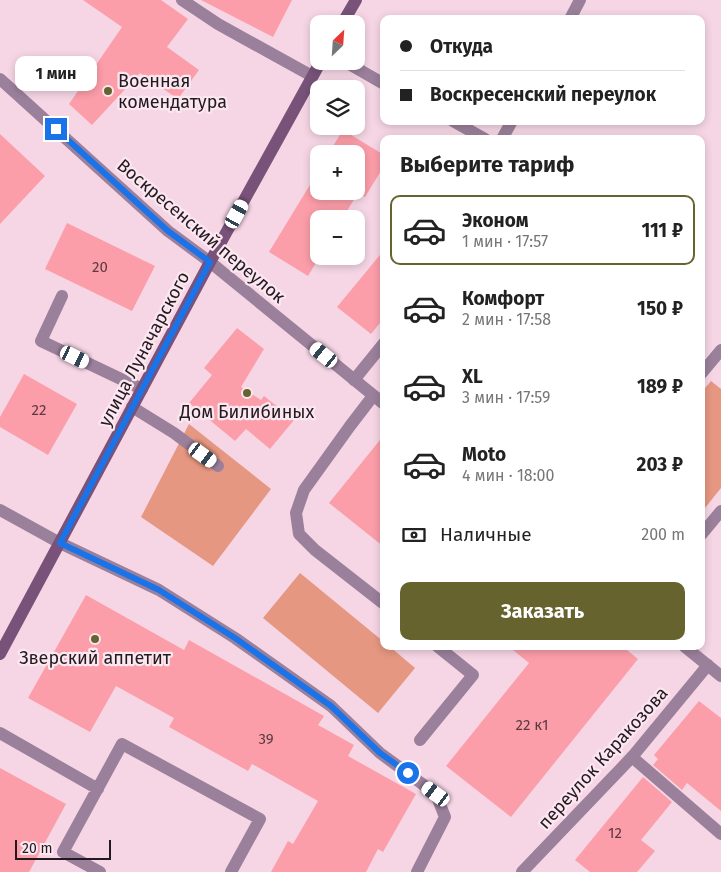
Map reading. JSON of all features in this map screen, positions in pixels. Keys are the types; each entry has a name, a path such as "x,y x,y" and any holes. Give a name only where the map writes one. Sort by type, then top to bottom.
{"main road":[{"path":"346,15 352,1"},
{"name":"улица Луначарского","path":"0,654 210,262 316,70"}],"street":[{"path":"182,0 218,24 312,76"},
{"path":"572,15 580,0"},
{"path":"360,70 380,82"},
{"name":"Воскресенский переулок","path":"0,79 168,231 210,262 380,401"},
{"path":"460,125 478,135"},
{"path":"62,296 41,341 142,390"},
{"path":"354,380 380,348"},
{"path":"705,369 721,350"},
{"path":"374,396 304,490 296,513 299,534 315,550 380,601"},
{"path":"132,407 174,433 218,466"},
{"path":"0,510 60,543 159,590 235,638 331,706 380,753 436,794 445,817 417,872"},
{"path":"705,530 721,510"},
{"path":"420,740 474,675 442,650"},
{"path":"689,650 721,676"},
{"name":"переулок Каракозова","path":"522,872 632,757 708,665"},
{"path":"0,734 98,789"},
{"path":"100,872 64,852 122,744 260,818 231,872"},
{"path":"632,757 721,834"}],"shaded area":[{"path":"711,381 721,389 721,488 705,508 705,388"},
{"path":"189,424 271,489 213,566 141,517"},
{"path":"300,573 380,639 380,650 394,650 415,668 378,713 263,618"}],"building":[{"path":"83,0 161,0 188,19 167,47 199,70 178,99 140,73 92,125 69,104 122,27"},
{"path":"201,0 292,0 273,37"},
{"path":"0,134 45,176 0,224"},
{"path":"340,135 351,135 380,153 380,173 365,197 365,145 334,145"},
{"path":"310,185 310,200 354,200 348,210 310,210 310,265 315,265 308,276 269,252"},
{"path":"67,223 155,266 132,311 45,269"},
{"path":"380,255 380,323 371,334 337,307"},
{"name":"Дом Билибиных","path":"237,328 264,349 241,387 261,400 264,396 294,420 270,449 246,429 235,441 189,403 212,375 204,368"},
{"path":"24,374 77,404 48,455 0,427 0,417"},
{"path":"380,440 380,544 329,503"},
{"path":"86,595 184,650 189,640 324,716 318,725 354,745 348,756 416,794 383,852 378,849 366,872 271,872 288,841 293,844 318,801 252,764 248,771 169,727 174,718 116,686 90,732 28,698"},
{"path":"513,650 627,650 638,659 511,817 446,766 529,663"},
{"path":"699,701 721,718 721,811 687,783 682,790 653,765 658,759 654,755"},
{"path":"0,768 66,804 29,872 0,872"},
{"path":"643,777 672,802 641,840 655,851 637,872 590,872 575,860"}],"place":[{"name":"Военная комендатура","path":"108,91"},
{"name":"Дом Билибиных","path":"247,393"},
{"name":"Зверский аппетит","path":"95,639"}],"route":[{"path":"56,129 168,231 210,262 60,543 159,590 235,638 331,706 380,753 408,773"}]}
